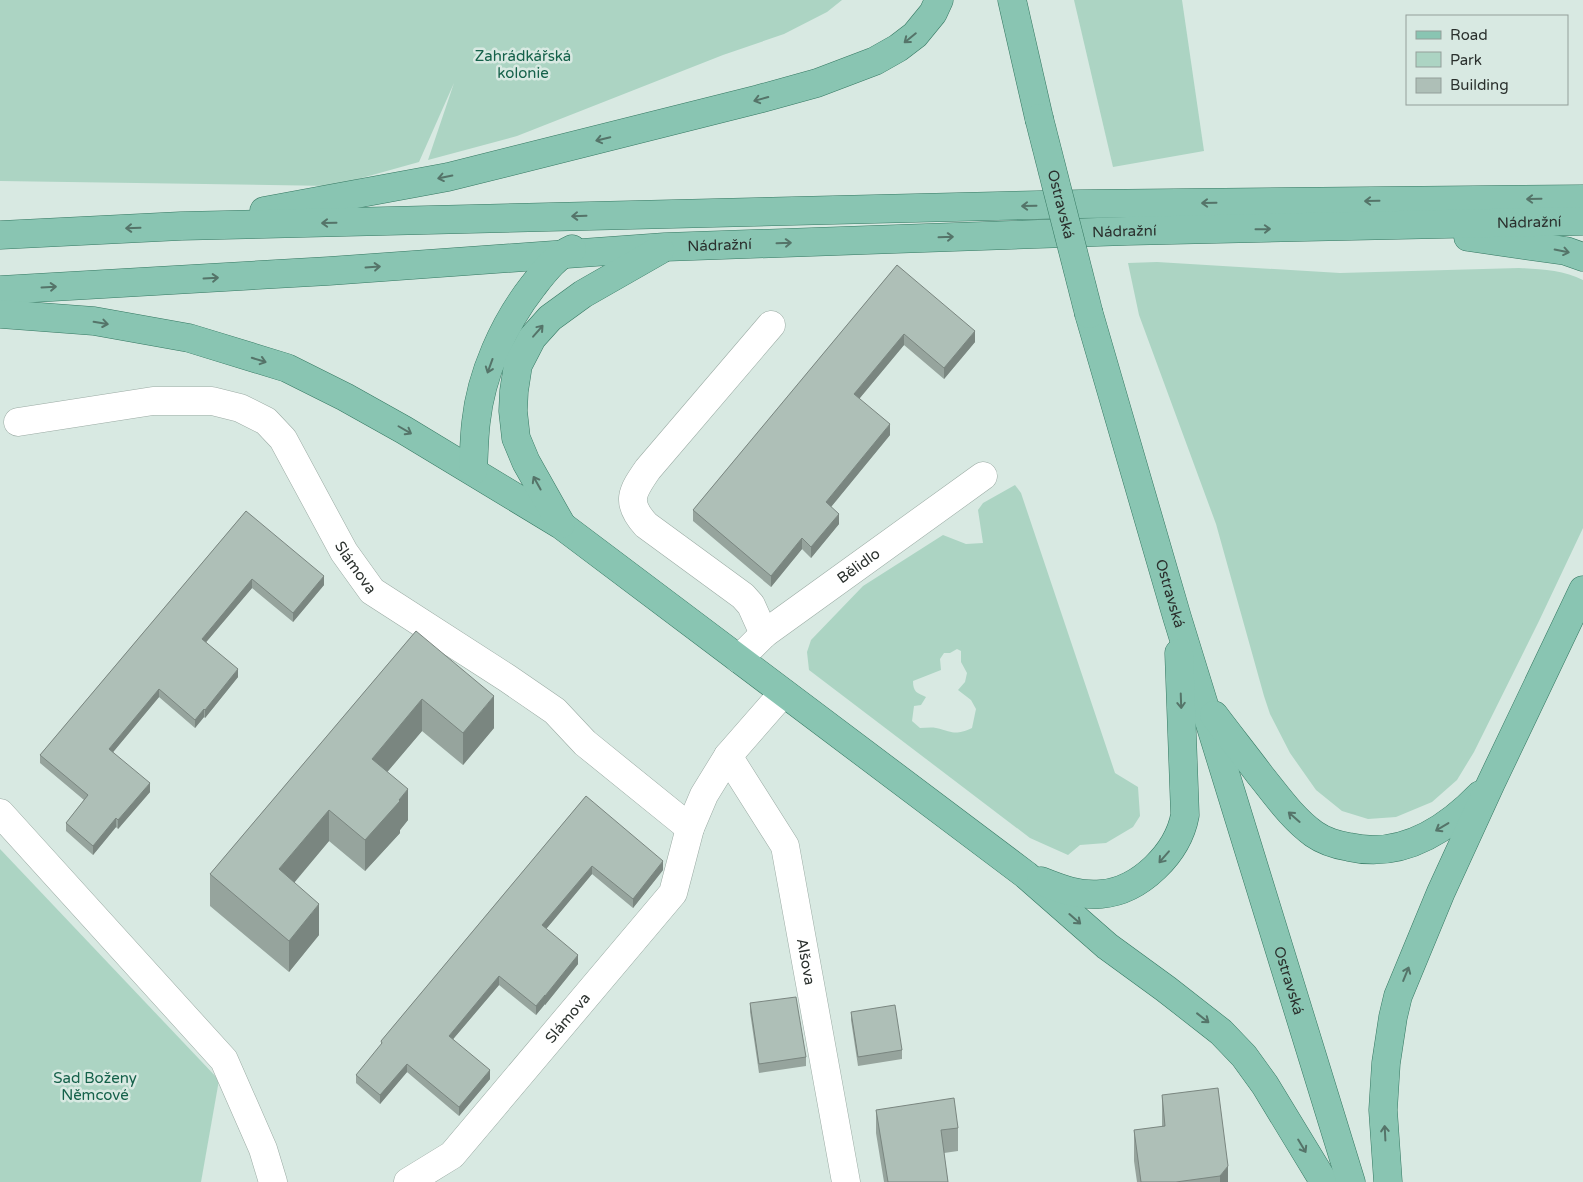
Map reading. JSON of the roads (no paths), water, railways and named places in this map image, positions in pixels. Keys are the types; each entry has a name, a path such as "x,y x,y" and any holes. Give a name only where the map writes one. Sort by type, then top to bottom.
{"main road":[{"path":"181,226 448,177 759,100 817,83 875,61 898,48 915,35 932,13 939,0"},
{"name":"Ostravská","path":"1012,0 1039,118 1089,314 1177,617 1351,1182"},
{"path":"0,235 181,226 1080,204 1583,199"},
{"path":"473,471 476,421 488,368 503,332 520,303 540,277 564,253 646,214"},
{"name":"Nádražní","path":"0,290 329,271 665,246 1117,232 1583,222"},
{"path":"1392,226 1566,251 1583,257"},
{"path":"561,525 526,462 516,438 514,398 518,365 532,338 550,318 583,294 665,246"},
{"path":"0,314 94,321 189,338 287,368 362,406 561,525 1026,875 1107,946 1221,1032 1233,1044 1265,1085 1324,1182"},
{"path":"1388,1182 1383,1110 1386,1063 1396,1003 1434,909 1491,783 1583,590"},
{"path":"1026,875 1071,892 1101,894 1125,888 1142,878 1173,847 1183,828 1185,815 1177,617"},
{"path":"1204,702 1288,810 1315,834 1334,844 1356,849 1382,851 1406,846 1451,822 1491,783"}],"street":[{"path":"764,634 751,605 743,596 646,525 637,515 632,504 636,486 648,469 771,325"},
{"name":"Slámova","path":"18,422 153,401 212,401 240,408 266,421 283,438 344,552 372,591 555,711 585,743 690,828"},
{"name":"Bělidlo","path":"739,659 764,634 983,476"},
{"name":"Slámova","path":"408,1182 452,1155 673,893 690,828 704,794 728,756 783,693"},
{"name":"Alšova","path":"728,756 785,846 846,1182"},
{"path":"0,813 224,1060 274,1182"}],"park label":[{"name":"Zahrádkářská kolonie","path":"523,64"},
{"name":"Sad Boženy Němcové","path":"95,1086"}]}
